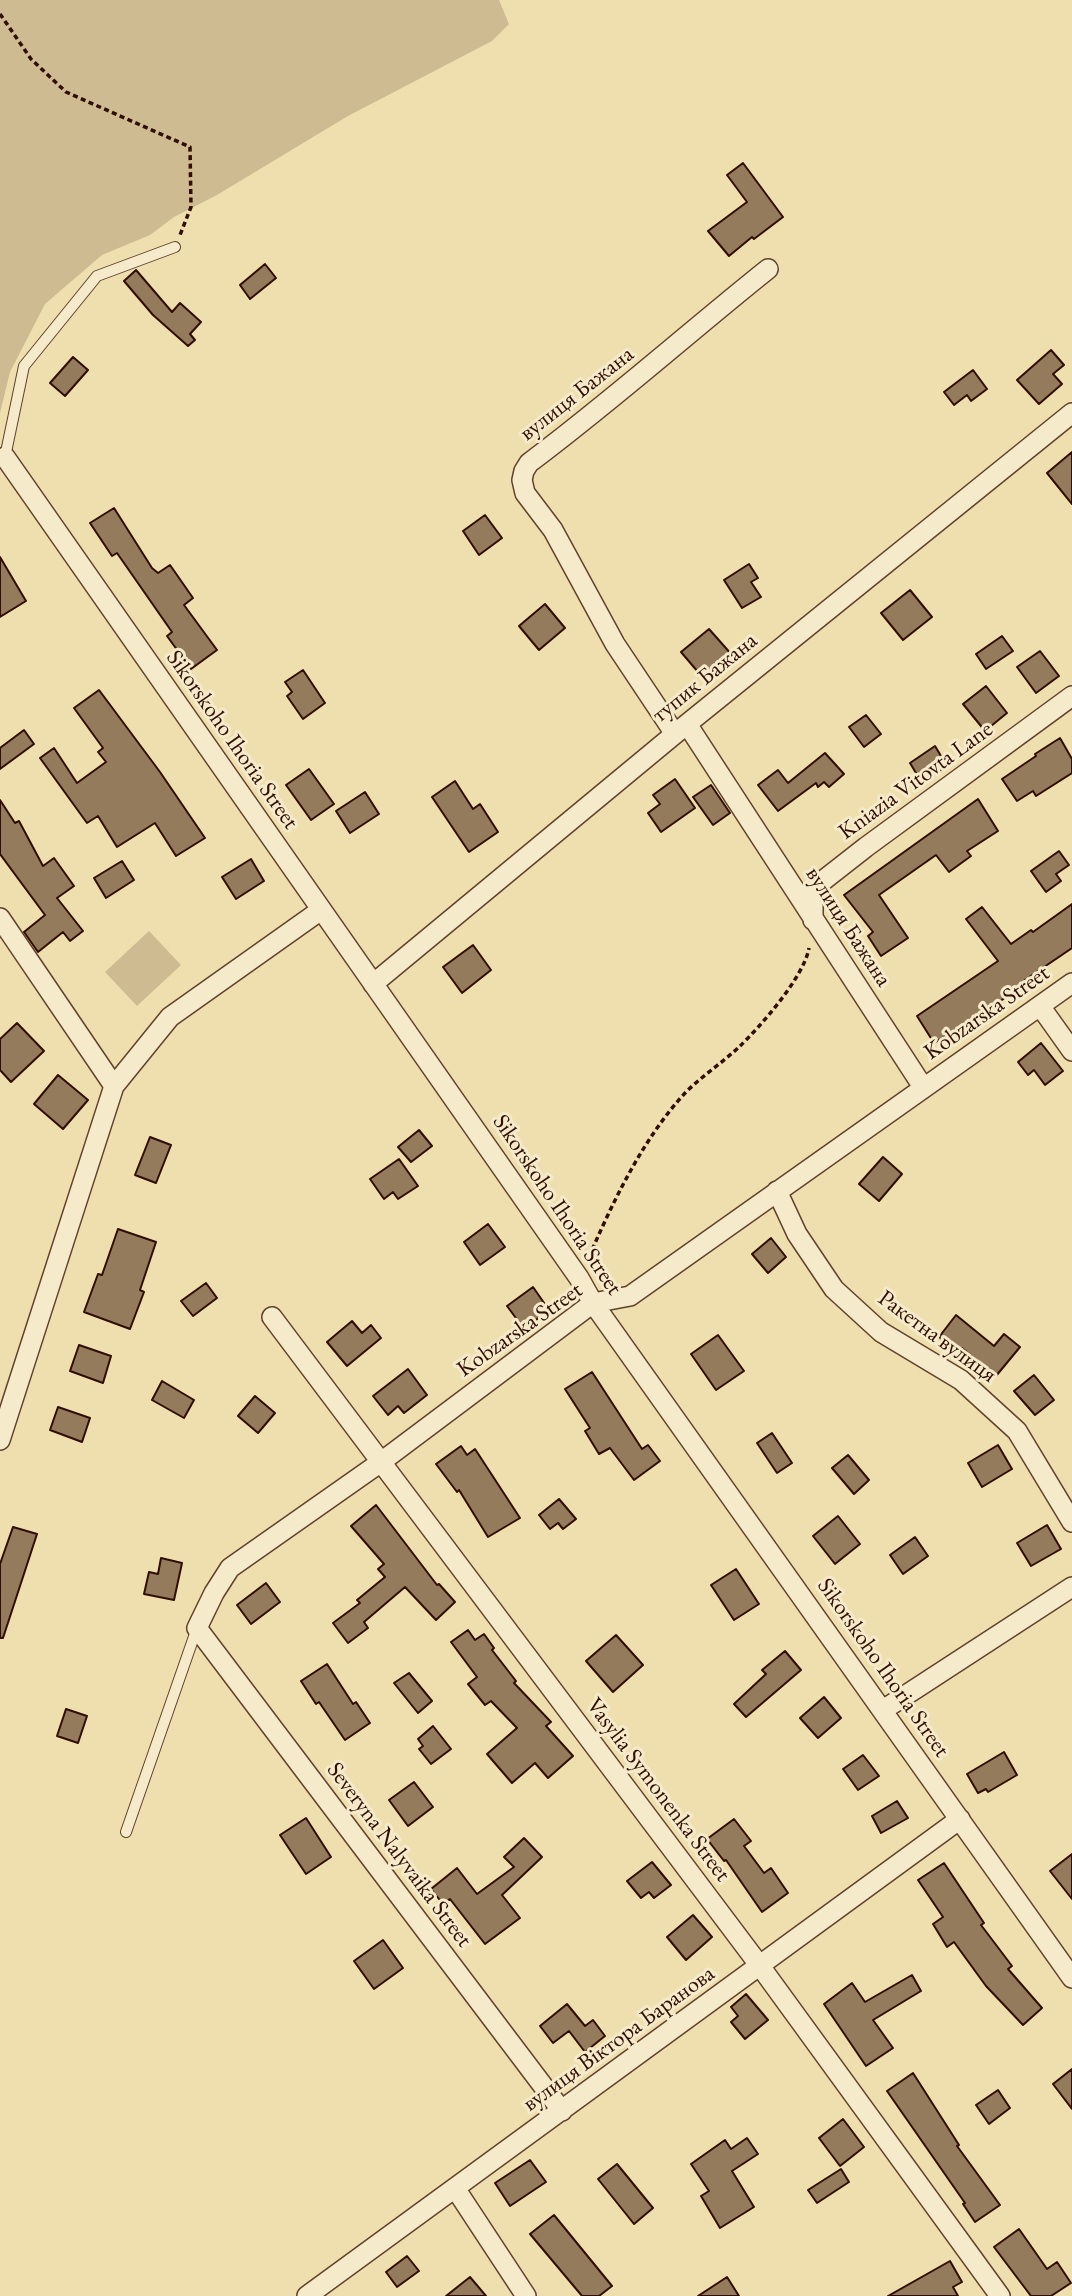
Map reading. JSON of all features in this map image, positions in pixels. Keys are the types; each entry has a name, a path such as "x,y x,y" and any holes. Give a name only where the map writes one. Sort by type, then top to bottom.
{"street":[{"name":"вулиця Бажана","path":"768,269 693,329 632,383 529,463 524,471 525,493 553,530 615,644 681,729 813,920 923,1087"},
{"name":"тупик Бажана","path":"373,984 681,729 1072,413"},
{"name":"Sikorskoho Ihoria Street","path":"3,455 579,1278 593,1303 1072,1978"},
{"name":"Kniazia Vitovta Lane","path":"813,920 813,895 820,883 1072,696"},
{"path":"0,1440 114,1086 170,1017 321,910"},
{"path":"0,918 114,1086"},
{"name":"Kobzarska Street","path":"197,1628 230,1568 381,1462 593,1303 630,1296 1072,983"},
{"path":"1040,1006 1072,1051"},
{"name":"Ракетна вулиця","path":"777,1191 797,1234 835,1289 881,1332 961,1380 1017,1431 1072,1522"},
{"name":"Vasylia Symonenka Street","path":"272,1317 760,1966 1000,2296"},
{"path":"883,1710 1072,1587"},
{"name":"Severyna Nalyvaika Street","path":"197,1628 562,2112"},
{"name":"вулиця Віктора Баранова","path":"307,2296 960,1819"},
{"path":"455,2188 526,2296"}],"lane":[{"path":"3,455 24,366 97,276 176,247"},
{"path":"126,1832 197,1628"}],"path":[{"path":"0,14 31,59 66,92 191,147 191,207 176,247"},
{"path":"579,1278 610,1208 648,1142 686,1092 740,1046 789,990 808,953 813,920"}],"shaded area":[{"path":"0,0 499,0 509,24 492,41 348,116 217,195 174,217 150,235 102,255 45,304 10,372 0,413"},
{"path":"149,931 181,965 137,1006 105,972"}],"building":[{"path":"743,163 783,217 729,256 708,231 747,202 727,175"},
{"path":"265,264 276,278 250,299 240,285"},
{"path":"136,270 172,312 180,303 201,322 190,334 195,340 188,346 153,315 124,281"},
{"path":"1051,350 1064,365 1053,374 1062,384 1039,404 1017,380"},
{"path":"73,357 88,370 65,396 50,383"},
{"path":"973,370 987,389 971,401 967,395 954,405 944,392"},
{"path":"1072,452 1072,504 1047,473"},
{"path":"114,508 152,568 158,573 170,565 193,598 184,605 217,650 191,669 167,636 172,632 117,553 112,556 90,523"},
{"path":"485,515 502,538 479,555 463,531"},
{"path":"0,557 26,601 0,617"},
{"path":"749,564 758,578 751,582 761,597 742,608 724,580"},
{"path":"910,590 932,617 903,640 881,613"},
{"path":"545,604 565,628 539,650 519,626"},
{"path":"709,629 732,655 704,679 681,652"},
{"path":"1002,636 1013,651 986,669 976,654"},
{"path":"1040,651 1059,676 1036,693 1017,667"},
{"path":"303,670 325,703 303,719 287,696 292,692 285,682"},
{"path":"986,686 1007,713 985,731 963,704"},
{"path":"99,690 205,838 176,856 155,823 117,847 98,816 87,823 40,758 54,748 77,783 106,762 98,752 103,748 74,708"},
{"path":"866,715 881,734 864,747 849,727"},
{"path":"24,730 34,744 0,769 0,748"},
{"path":"1060,738 1072,759 1072,773 1036,796 1033,791 1017,801 1002,779"},
{"path":"935,746 947,766 930,777 927,773 919,778 910,763"},
{"path":"825,753 844,774 829,787 824,782 818,787 816,783 778,811 758,785 778,770 788,783"},
{"path":"309,769 334,804 311,820 286,785"},
{"path":"675,779 695,808 661,832 648,813 660,804 653,795"},
{"path":"455,781 473,809 480,804 498,832 469,852 432,797"},
{"path":"711,785 730,813 713,825 693,797"},
{"path":"365,792 379,814 350,833 336,811"},
{"path":"978,799 998,831 967,851 971,856 949,872 936,855 879,895 908,938 881,956 868,936 873,932 844,895"},
{"path":"0,800 15,823 19,821 43,866 54,858 74,886 57,898 83,931 70,941 63,932 38,952 24,932 45,915 0,854"},
{"path":"1059,851 1069,865 1056,874 1061,881 1046,892 1031,871"},
{"path":"251,859 264,881 236,899 222,877"},
{"path":"122,861 134,880 106,898 94,878"},
{"path":"1072,904 1072,948 1022,982 1027,988 1009,1001 1006,997 934,1043 917,1016 998,961 966,919 982,907 1011,944"},
{"path":"473,945 491,970 462,993 443,967"},
{"path":"17,1023 44,1051 11,1082 0,1070 0,1039"},
{"path":"1041,1043 1063,1071 1045,1085 1034,1070 1028,1075 1018,1062"},
{"path":"58,1075 88,1100 63,1129 34,1104"},
{"path":"419,1130 432,1146 411,1162 398,1147"},
{"path":"150,1137 171,1145 156,1183 135,1175"},
{"path":"883,1157 902,1174 879,1201 859,1184"},
{"path":"399,1159 418,1186 398,1199 393,1192 384,1199 370,1179"},
{"path":"488,1224 505,1247 480,1265 464,1242"},
{"path":"118,1229 156,1242 140,1290 144,1292 130,1329 84,1312 98,1274 102,1275"},
{"path":"771,1238 786,1257 768,1273 752,1254"},
{"path":"206,1283 217,1298 193,1316 181,1301"},
{"path":"533,1287 549,1310 524,1329 507,1306"},
{"path":"956,1315 994,1346 1004,1334 1020,1347 996,1376 962,1348 959,1353 939,1337"},
{"path":"352,1321 362,1333 371,1325 381,1338 347,1366 327,1342"},
{"path":"718,1335 744,1371 716,1390 691,1354"},
{"path":"79,1345 111,1356 103,1383 70,1371"},
{"path":"408,1369 427,1395 404,1413 398,1406 388,1415 373,1396"},
{"path":"592,1372 642,1449 648,1445 660,1461 634,1480 610,1448 599,1454 585,1431 590,1428 565,1389"},
{"path":"1034,1375 1054,1400 1035,1415 1014,1391"},
{"path":"162,1381 194,1400 184,1418 152,1400"},
{"path":"255,1396 275,1413 258,1433 238,1416"},
{"path":"58,1407 90,1418 82,1442 50,1430"},
{"path":"772,1433 792,1463 777,1473 757,1443"},
{"path":"998,1445 1012,1469 982,1487 968,1463"},
{"path":"461,1446 467,1455 475,1449 520,1518 488,1537 459,1490 457,1492 436,1464"},
{"path":"848,1455 869,1480 854,1494 832,1468"},
{"path":"559,1499 576,1519 563,1529 558,1523 550,1529 539,1515"},
{"path":"376,1505 437,1585 439,1584 455,1602 436,1620 405,1587 364,1622 368,1628 348,1643 333,1623 360,1603 357,1600 385,1577 378,1569 384,1564 351,1526"},
{"path":"838,1516 860,1544 835,1564 813,1536"},
{"path":"1047,1525 1061,1549 1031,1566 1017,1543"},
{"path":"13,1527 37,1534 3,1638 0,1638 0,1564"},
{"path":"915,1537 928,1556 903,1574 890,1555"},
{"path":"161,1558 182,1563 174,1600 144,1594 149,1572 158,1574"},
{"path":"736,1569 759,1604 734,1620 711,1585"},
{"path":"266,1583 280,1602 251,1624 237,1605"},
{"path":"468,1630 475,1640 484,1634 494,1648 492,1650 516,1681 514,1683 551,1722 546,1726 573,1756 548,1778 535,1763 512,1783 487,1754 517,1728 491,1701 485,1705 468,1684 477,1677 451,1642"},
{"path":"616,1635 643,1665 613,1692 586,1661"},
{"path":"785,1651 801,1670 746,1717 734,1704 766,1674 762,1670"},
{"path":"327,1664 353,1704 356,1702 370,1723 345,1740 301,1681"},
{"path":"409,1673 432,1701 418,1713 394,1683"},
{"path":"824,1697 841,1718 818,1738 800,1718"},
{"path":"66,1709 87,1716 78,1743 57,1736"},
{"path":"433,1726 451,1749 431,1764 419,1749 423,1746 418,1739"},
{"path":"1004,1752 1017,1775 988,1792 986,1789 978,1793 967,1774"},
{"path":"863,1755 879,1776 858,1790 843,1769"},
{"path":"414,1782 433,1807 408,1826 389,1800"},
{"path":"897,1801 908,1818 881,1833 872,1816"},
{"path":"306,1818 331,1857 306,1874 280,1835"},
{"path":"734,1819 751,1841 744,1846 764,1873 771,1868 788,1893 762,1912 726,1860 724,1861 707,1839"},
{"path":"524,1838 542,1857 502,1895 520,1918 485,1944 450,1899 443,1904 431,1889 457,1868 477,1894 514,1867 504,1857"},
{"path":"1072,1854 1072,1899 1050,1871"},
{"path":"652,1862 671,1885 654,1898 649,1892 641,1898 627,1881"},
{"path":"944,1863 984,1923 981,1925 1012,1966 1008,1969 1042,2008 1023,2025 986,1986 954,1942 947,1947 933,1924 943,1917 918,1880"},
{"path":"693,1915 712,1937 686,1960 667,1937"},
{"path":"383,1940 403,1968 374,1989 354,1961"},
{"path":"912,1975 921,1991 873,2020 893,2048 866,2066 824,2004 852,1983 865,2002"},
{"path":"746,1994 768,2020 745,2039 731,2022 738,2016 731,2007"},
{"path":"567,2004 585,2026 593,2020 605,2036 585,2052 569,2031 553,2043 540,2026"},
{"path":"1072,2069 1072,2109 1053,2084"},
{"path":"913,2073 959,2145 957,2146 1000,2205 975,2222 963,2204 965,2203 887,2091"},
{"path":"998,2090 1010,2108 989,2124 976,2105"},
{"path":"843,2119 864,2147 840,2166 819,2138"},
{"path":"747,2138 758,2154 732,2171 754,2207 720,2228 701,2196 709,2191 691,2164 725,2140 731,2149"},
{"path":"530,2160 546,2182 510,2206 495,2183"},
{"path":"617,2164 653,2208 634,2224 598,2179"},
{"path":"841,2169 849,2182 817,2203 808,2190"},
{"path":"554,2215 612,2286 599,2296 582,2296 530,2234"},
{"path":"1019,2229 1047,2269 1057,2262 1071,2283 1051,2296 1031,2296 994,2247"},
{"path":"407,2256 419,2271 397,2287 386,2272"},
{"path":"950,2261 962,2282 953,2287 958,2296 888,2296"},
{"path":"470,2277 486,2296 446,2296"},
{"path":"727,2277 739,2296 698,2296"}]}
